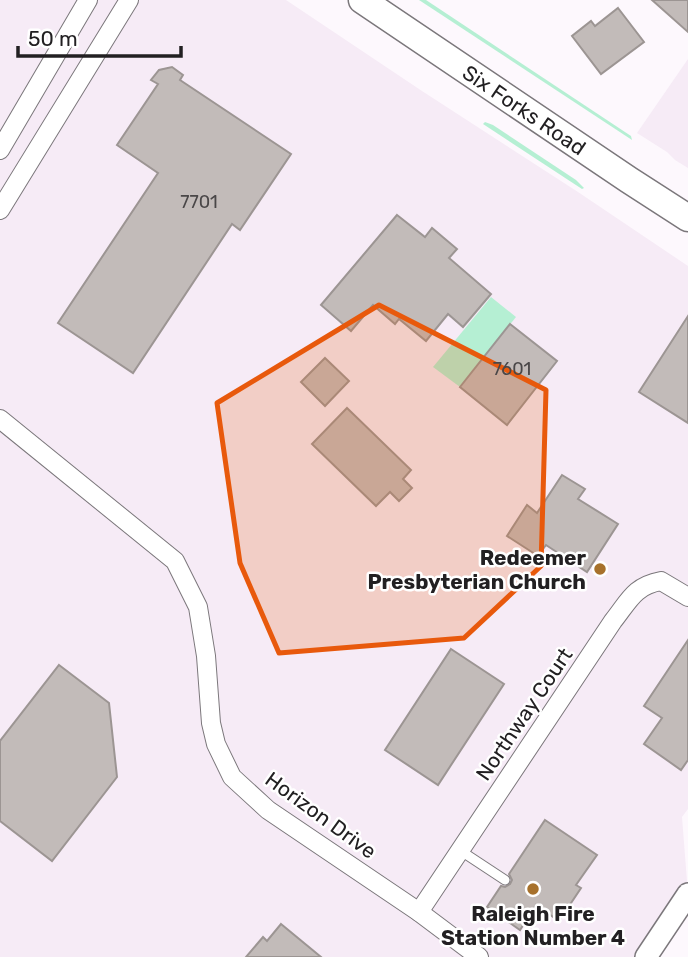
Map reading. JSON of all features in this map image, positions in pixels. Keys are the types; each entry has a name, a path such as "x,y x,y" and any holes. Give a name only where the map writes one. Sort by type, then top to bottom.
{"main road":[{"name":"Six Forks Road","path":"363,0 688,218"}],"street":[{"path":"0,150 88,0"},
{"path":"0,210 129,0"},
{"name":"Horizon Drive","path":"0,419 175,561 198,607 211,723 216,744 232,777 268,810 419,912 479,957"},
{"name":"Northway Court","path":"419,912 613,621 637,590 661,581 688,597"},
{"path":"646,957 688,894"}],"lane":[{"path":"461,851 505,880"}],"highlighted area":[{"path":"379,305 546,390 541,566 464,638 279,653 240,563 217,403"}],"shaded area":[{"path":"0,0 286,0 688,266 688,809 682,817 688,894 646,957 0,957"},
{"path":"688,59 688,168 637,133"}],"green space":[{"path":"419,0 426,0 631,136 632,140"},
{"path":"485,122 576,180 584,188 483,124"},
{"path":"491,297 516,317 460,387 433,367"}],"building":[{"path":"652,0 688,0 688,32"},
{"path":"618,8 644,42 601,74 572,36 591,21 595,26"},
{"path":"172,67 183,75 180,80 291,154 240,230 232,224 133,373 58,323 158,173 117,145 158,84 151,80 159,70"},
{"path":"397,215 425,237 432,228 457,249 449,258 491,294 463,327 448,314 426,341 399,319 395,324 373,305 351,331 321,305"},
{"path":"688,316 688,423 639,392"},
{"path":"510,324 557,361 507,425 460,387"},
{"path":"325,358 349,381 325,406 301,382"},
{"path":"347,408 411,470 403,479 412,488 399,501 390,492 376,506 312,444"},
{"path":"562,475 585,489 578,499 618,524 587,572 546,545 538,556 507,536 527,505 537,513"},
{"path":"688,640 688,760 681,770 644,744 662,718 644,706"},
{"path":"451,649 504,684 438,785 385,750"},
{"path":"59,665 109,703 117,777 52,861 0,821 0,741"},
{"path":"545,820 597,855 576,885 581,888 559,921 536,905 520,930 487,907 501,886 510,884 512,880 509,874"},
{"path":"281,924 321,957 246,957 263,937 267,941"}],"place":[{"name":"Redeemer Presbyterian Church","path":"600,569"},
{"name":"Raleigh Fire Station Number 4","path":"533,889"}]}
